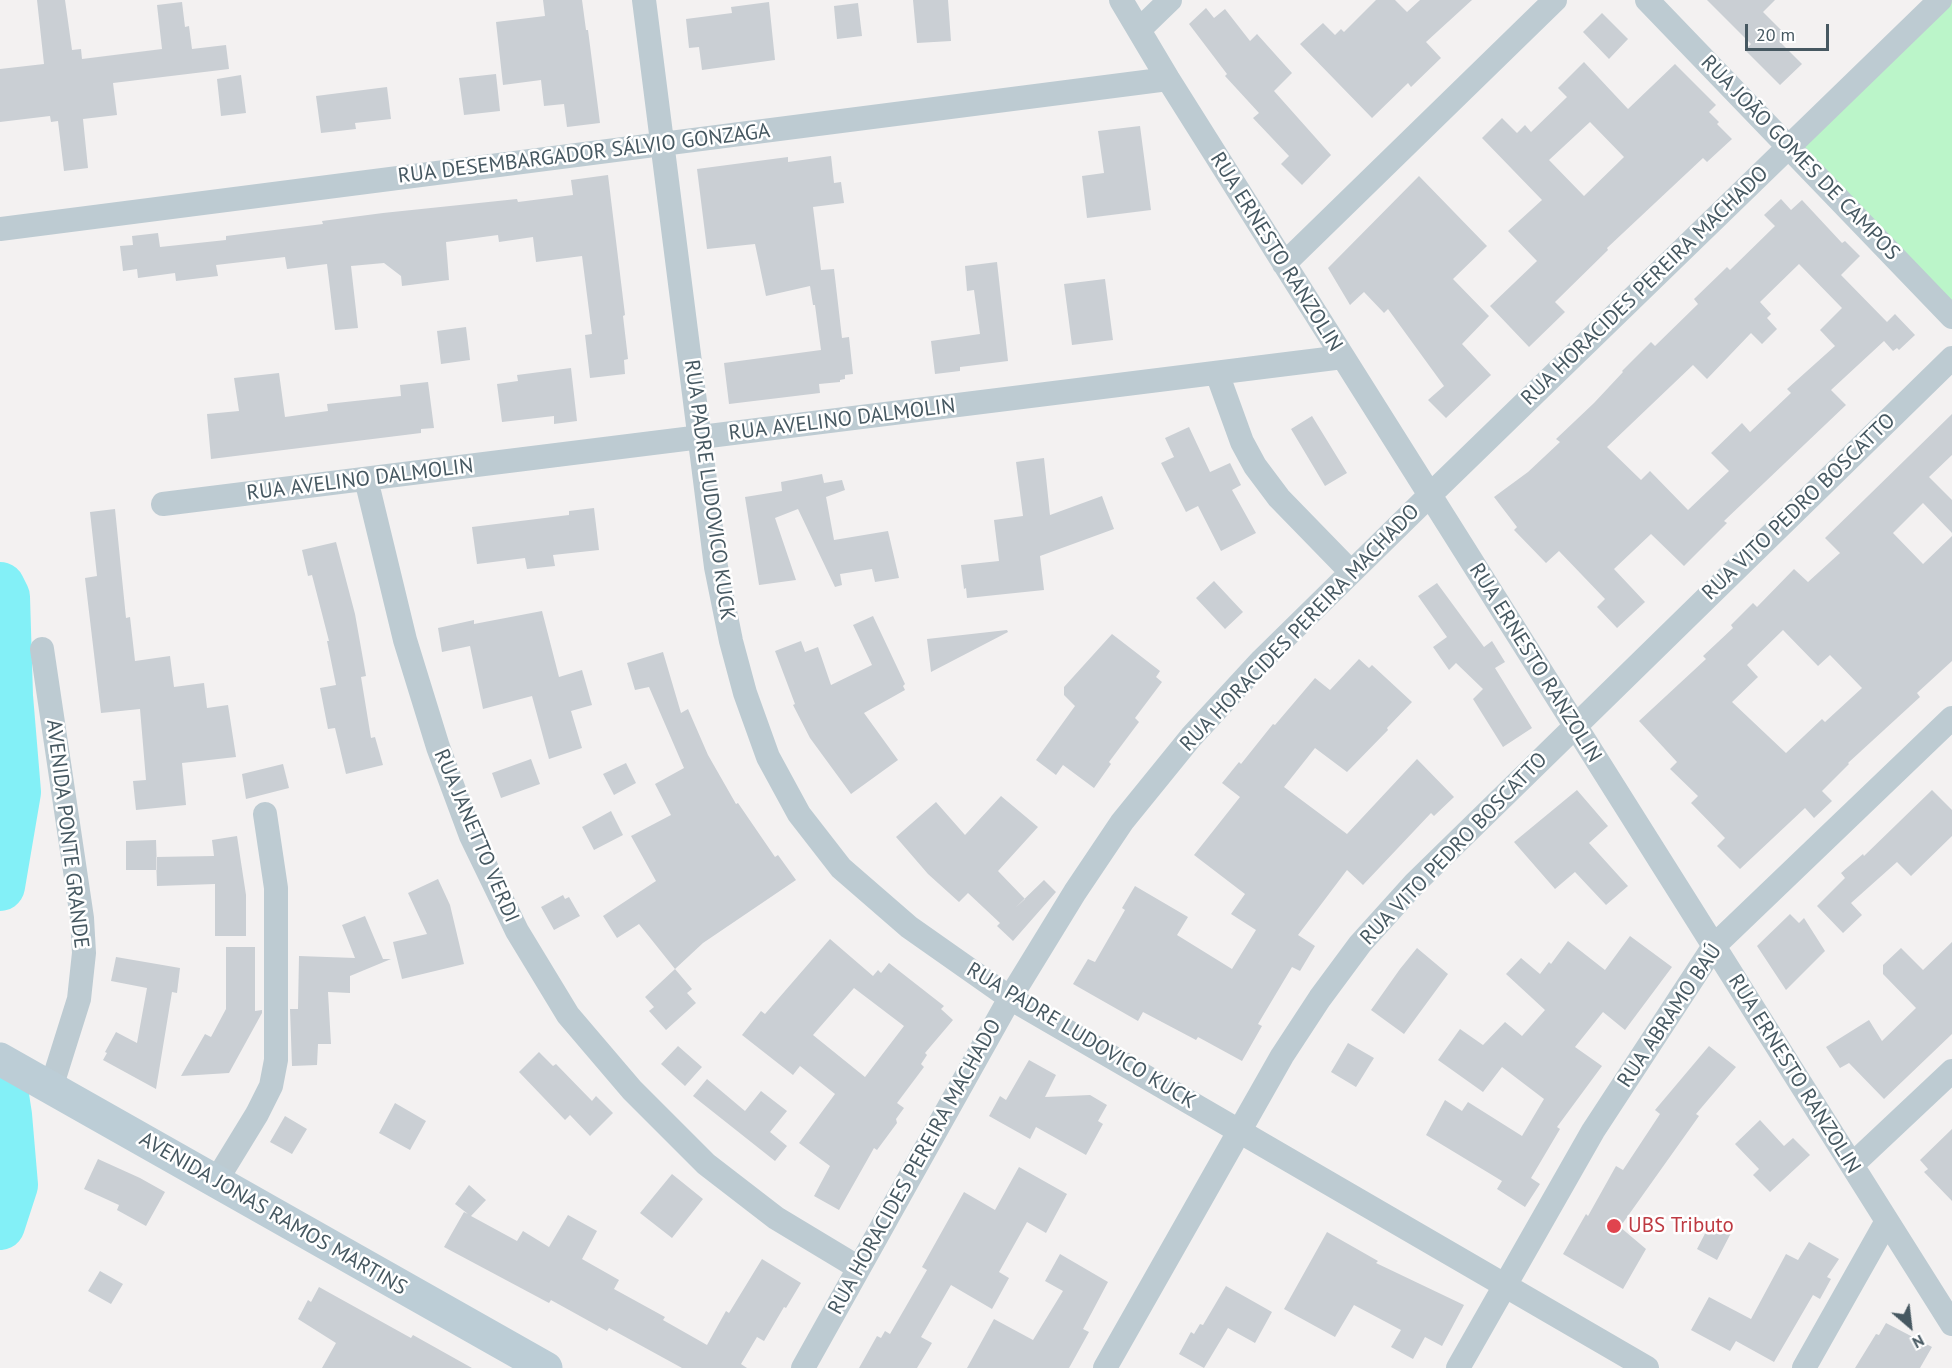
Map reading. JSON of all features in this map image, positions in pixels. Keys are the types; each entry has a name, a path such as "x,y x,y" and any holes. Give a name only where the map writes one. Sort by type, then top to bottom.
{"main road":[{"name":"AVENIDA JONAS RAMOS MARTINS","path":"5,1062 546,1368"}],"street":[{"name":"RUA PADRE LUDOVICO KUCK","path":"644,0 716,567 731,641 745,693 768,757 799,814 849,875 909,927 1010,998 1647,1368"},
{"name":"RUA ERNESTO RANZOLIN","path":"1121,0 1284,264 1952,1324"},
{"path":"1139,30 1170,0"},
{"path":"1284,264 1555,0"},
{"name":"RUA JOÃO GOMES DE CAMPOS","path":"1647,0 1952,316"},
{"name":"RUA HORACIDES PEREIRA MACHADO","path":"802,1368 1010,998 1075,892 1122,822 1191,736 1262,660 1351,572 1940,0"},
{"name":"RUA DESEMBARGADOR SÁLVIO GONZAGA","path":"0,229 1168,79"},
{"name":"RUA AVELINO DALMOLIN","path":"163,504 1343,357"},
{"name":"RUA VITO PEDRO BOSCATTO","path":"1105,1368 1282,1056 1320,998 1360,944 1415,883 1952,358"},
{"path":"1217,373 1242,442 1255,466 1280,498 1351,572"},
{"name":"RUA JANETTO VERDI","path":"366,479 405,640 438,747 471,836 517,931 568,1015 632,1090 706,1164 776,1218 859,1268"},
{"name":"AVENIDA PONTE GRANDE","path":"42,649 82,918 84,953 79,999 51,1088"},
{"name":"RUA ABRAMO BAÚ","path":"1458,1368 1593,1131 1714,946 1952,718"},
{"path":"216,1181 257,1114 271,1086 276,1060 276,888 265,814"},
{"path":"1852,1165 1952,1071"},
{"path":"1804,1368 1887,1221"}],"green space":[{"path":"1940,0 1952,0 1952,317 1789,147"}],"building":[{"path":"37,0 65,0 72,50 81,49 82,59 162,49 157,5 182,2 185,27 189,26 192,49 226,45 229,69 113,83 117,115 83,119 88,168 64,171 58,121 51,122 50,116 0,122 0,69 44,64"},
{"path":"543,0 582,0 600,123 567,127 564,104 544,106 541,80 503,85 496,22 545,16"},
{"path":"913,0 948,0 951,41 917,43"},
{"path":"1376,0 1395,0 1407,12 1420,0 1472,0 1426,42 1441,58 1411,87 1408,83 1372,118 1300,44 1323,23 1335,35 1341,29 1344,32"},
{"path":"1707,0 1775,0 1763,12 1786,35 1779,41 1802,64 1780,85 1745,50 1751,44"},
{"path":"769,2 775,60 702,70 699,47 689,48 686,19 732,13 731,7"},
{"path":"858,3 862,36 837,39 834,6"},
{"path":"1206,8 1214,18 1225,9 1250,41 1257,34 1292,73 1274,91 1331,155 1302,185 1281,164 1289,156 1253,118 1259,113 1225,76 1227,74 1189,24"},
{"path":"1602,13 1628,39 1609,59 1583,32"},
{"path":"1584,62 1628,109 1675,64 1716,105 1709,112 1732,139 1707,162 1703,158 1607,248 1608,250 1555,302 1565,312 1529,347 1490,306 1537,261 1508,231 1542,200 1482,138 1502,118 1517,133 1525,125 1531,132 1567,97 1558,88","holes":["1590,122 1624,157 1584,196 1549,160"]},
{"path":"496,74 500,111 464,115 459,78"},
{"path":"241,75 246,113 221,116 217,79"},
{"path":"387,87 391,119 355,123 356,129 321,133 316,96"},
{"path":"1140,126 1151,210 1087,218 1082,176 1104,173 1098,131"},
{"path":"831,156 834,183 841,182 844,203 813,207 821,270 834,269 842,338 849,337 853,374 845,375 845,379 840,382 819,384 820,393 729,404 724,363 821,350 815,305 813,305 810,286 766,296 755,244 707,249 697,169 788,157 788,162"},
{"path":"608,175 625,315 623,316 628,359 624,360 625,374 590,378 585,335 592,334 582,256 536,262 533,237 499,242 498,235 446,242 449,280 402,286 401,276 384,263 351,266 358,328 335,330 327,264 287,269 285,257 216,265 218,276 176,281 175,273 138,278 137,269 123,271 120,246 133,245 132,236 158,233 160,247 226,240 226,236 323,224 322,221 383,213 573,195 571,180"},
{"path":"1419,176 1487,246 1453,279 1489,316 1462,344 1491,375 1446,418 1428,400 1444,386 1388,309 1384,313 1364,292 1350,305 1328,268"},
{"path":"1781,199 1791,210 1802,200 1842,243 1845,241 1860,256 1841,275 1887,322 1895,314 1915,335 1899,350 1897,348 1893,351 1884,341 1831,390 1846,405 1724,521 1727,523 1684,566 1651,534 1614,569 1645,602 1617,628 1597,607 1605,599 1559,551 1546,563 1514,530 1517,527 1494,497 1528,472 1560,442 1556,439 1594,403 1622,371 1651,342 1655,346 1698,304 1694,299 1727,267 1730,270 1775,226 1764,215","holes":["1799,264 1842,308 1820,330 1835,346 1787,389 1791,393 1750,432 1742,423 1711,453 1729,471 1688,510 1650,471 1641,480 1607,447 1693,365 1707,379 1751,333 1762,344 1777,329 1767,318 1771,314 1760,302"]},
{"path":"997,262 1008,361 960,367 960,371 935,374 931,341 980,334 974,290 967,291 965,266"},
{"path":"1105,279 1113,340 1072,345 1064,284"},
{"path":"466,327 470,360 441,364 437,331"},
{"path":"571,368 577,421 554,424 554,416 502,422 497,384 518,381 517,375"},
{"path":"279,373 285,417 328,411 327,404 401,396 400,385 428,382 434,428 421,429 421,433 211,459 207,414 239,411 234,378"},
{"path":"1952,414 1952,455 1929,477 1952,500 1952,533 1923,503 1893,533 1923,564 1952,536 1952,661 1917,693 1920,697 1848,763 1822,791 1832,801 1814,818 1805,808 1740,869 1717,846 1725,838 1691,803 1698,796 1670,769 1677,762 1639,721 1706,659 1703,656 1733,628 1731,625 1753,603 1757,607 1794,569 1808,582 1840,553 1825,538","holes":["1783,630 1818,666 1830,655 1862,688 1825,722 1822,719 1786,753 1732,702 1758,677 1747,665"]},
{"path":"1312,416 1347,473 1325,486 1291,429"},
{"path":"1189,427 1210,472 1230,463 1241,485 1232,490 1256,533 1221,551 1198,506 1186,512 1161,463 1174,457 1165,438"},
{"path":"1044,458 1050,515 1102,496 1114,529 1040,556 1044,590 967,598 961,565 999,561 994,520 1023,516 1016,462"},
{"path":"822,474 824,483 842,480 845,490 826,497 834,540 888,531 899,578 875,582 872,569 840,574 842,585 835,587 798,509 775,518 796,580 759,585 745,497 782,491 781,482"},
{"path":"594,508 599,550 553,555 555,566 527,569 525,558 477,564 472,527 569,515 569,511"},
{"path":"115,509 126,618 130,617 135,661 170,656 174,687 204,683 207,708 228,705 236,757 182,763 186,805 136,810 133,781 146,780 140,709 101,713 85,578 97,576 90,512"},
{"path":"336,542 355,614 366,676 361,677 371,738 375,737 383,765 346,774 335,728 328,729 320,688 336,685 327,641 329,641 312,575 308,576 302,550"},
{"path":"1214,581 1243,612 1225,629 1196,598"},
{"path":"1437,583 1484,647 1492,641 1505,662 1495,668 1532,728 1503,747 1473,699 1483,689 1456,663 1449,670 1433,647 1447,637 1418,596"},
{"path":"542,611 559,677 582,670 592,705 571,711 582,748 549,759 532,696 483,709 470,646 442,652 438,628 474,620 474,624"},
{"path":"873,616 905,684 903,686 905,690 864,713 898,760 851,794 810,738 793,705 795,704 775,651 801,641 805,652 818,647 831,685 872,665 853,625"},
{"path":"1007,630 1008,632 931,672 927,639"},
{"path":"1112,634 1160,671 1156,677 1162,682 1135,718 1139,722 1109,762 1111,764 1094,788 1063,765 1056,775 1036,760 1075,706 1064,695 1064,687"},
{"path":"663,652 681,713 688,709 708,755 736,804 738,803 775,857 778,855 796,880 703,943 675,969 639,924 617,938 603,916 656,881 631,836 671,815 655,784 684,768 649,687 635,690 627,663"},
{"path":"1359,659 1369,668 1372,665 1412,702 1347,772 1315,748 1284,787 1347,834 1417,759 1454,797 1434,816 1431,813 1363,885 1347,870 1298,935 1315,946 1300,971 1292,967 1258,1024 1262,1026 1242,1061 1198,1037 1196,1040 1143,1012 1138,1021 1073,984 1088,959 1095,962 1125,910 1122,908 1135,886 1188,917 1177,935 1232,969 1256,930 1231,914 1245,894 1194,855 1240,797 1222,783 1315,678 1330,690"},
{"path":"531,759 540,784 501,798 492,773"},
{"path":"626,763 636,783 614,795 603,774"},
{"path":"283,764 289,788 246,799 242,774"},
{"path":"1577,790 1608,826 1589,843 1628,886 1606,905 1575,872 1555,889 1514,842"},
{"path":"1932,790 1952,810 1952,836 1911,876 1897,862 1851,903 1862,915 1843,933 1817,906 1845,878 1841,873 1863,854 1864,856"},
{"path":"1001,796 1038,827 998,871 1025,899 1044,880 1056,892 1013,941 997,926 1000,923 968,893 959,902 928,874 896,837 936,802 965,835"},
{"path":"611,811 623,835 594,850 582,827"},
{"path":"237,836 246,895 246,936 215,936 215,884 157,886 156,857 214,856 212,840"},
{"path":"156,840 157,870 126,870 126,841"},
{"path":"438,879 450,905 464,964 402,979 393,942 427,934 408,893"},
{"path":"563,895 565,899 569,897 580,916 554,930 541,907"},
{"path":"1790,914 1799,923 1804,918 1825,951 1786,990 1757,946"},
{"path":"365,916 383,959 391,959 350,976 350,993 328,992 331,1044 318,1044 317,1065 292,1066 290,1009 298,1009 299,956 355,958 342,925"},
{"path":"1630,936 1672,967 1625,1030 1603,1012 1575,1047 1602,1066 1557,1127 1560,1129 1531,1178 1540,1184 1525,1207 1497,1189 1502,1181 1426,1135 1445,1100 1462,1111 1468,1102 1522,1136 1544,1099 1502,1067 1483,1092 1438,1060 1460,1029 1483,1045 1505,1022 1522,1036 1545,1010 1506,974 1521,958 1540,974 1549,962 1551,964 1568,941 1605,970"},
{"path":"830,939 873,976 878,970 881,973 889,963 944,1006 941,1009 953,1020 925,1053 927,1055 921,1064 924,1067 897,1103 904,1108 896,1119 897,1123 877,1150 874,1148 839,1210 814,1196 830,1166 799,1143 835,1094 800,1066 793,1075 742,1035 761,1011 765,1014","holes":["854,988 904,1026 865,1077 813,1035"]},
{"path":"1952,942 1952,1034 1884,1099 1849,1063 1840,1068 1826,1047 1869,1020 1882,1041 1916,1008 1883,974 1883,965 1901,948 1923,970"},
{"path":"226,947 255,947 255,1011 262,1010 262,1013 229,1073 181,1076 205,1034 211,1037 226,1009"},
{"path":"1417,948 1448,974 1404,1034 1371,1010"},
{"path":"116,957 180,968 177,993 172,992 156,1089 103,1060 116,1032 137,1043 147,988 111,981"},
{"path":"675,969 692,989 687,993 696,1003 666,1030 649,1011 654,1007 645,997"},
{"path":"1348,1043 1374,1058 1356,1087 1331,1072"},
{"path":"678,1046 702,1067 685,1086 661,1064"},
{"path":"1709,1046 1736,1067 1696,1114 1699,1116 1620,1227 1646,1249 1623,1289 1563,1254 1586,1214 1588,1216 1616,1166 1623,1170 1660,1114 1655,1110"},
{"path":"539,1052 553,1066 556,1064 592,1101 596,1096 613,1113 590,1136 570,1115 565,1120 519,1072"},
{"path":"1029,1060 1056,1075 1045,1097 1090,1095 1107,1105 1098,1121 1103,1124 1086,1155 1036,1127 1030,1139 989,1116 1000,1096 1006,1100"},
{"path":"707,1079 745,1111 761,1091 787,1111 770,1132 787,1146 775,1161 693,1096"},
{"path":"395,1103 426,1121 410,1150 379,1133"},
{"path":"285,1116 307,1129 292,1154 270,1142"},
{"path":"1760,1120 1784,1146 1793,1138 1810,1155 1770,1192 1753,1175 1759,1169 1735,1144"},
{"path":"1952,1129 1952,1201 1924,1172 1928,1169 1920,1160"},
{"path":"98,1159 165,1192 146,1226 117,1210 119,1205 84,1189"},
{"path":"1019,1167 1067,1194 1046,1233 1027,1222 999,1272 1009,1278 992,1309 951,1285 921,1337 932,1343 917,1368 859,1368 877,1336 881,1338 885,1331 890,1334 927,1270 922,1267 964,1192 995,1210"},
{"path":"672,1174 703,1199 672,1238 640,1213"},
{"path":"469,1185 486,1200 471,1216 517,1241 523,1231 549,1247 568,1215 597,1231 582,1259 619,1280 614,1289 665,1317 663,1320 707,1345 726,1311 729,1313 762,1259 801,1283 764,1341 757,1337 741,1364 747,1368 682,1368 609,1328 607,1331 551,1300 549,1303 444,1247 464,1212 468,1214 455,1204"},
{"path":"1711,1222 1731,1233 1717,1260 1697,1249"},
{"path":"1327,1232 1378,1261 1376,1263 1464,1305 1442,1346 1425,1337 1413,1359 1391,1347 1401,1330 1354,1305 1335,1337 1284,1309"},
{"path":"1809,1242 1839,1259 1827,1277 1831,1279 1820,1299 1813,1295 1774,1362 1736,1341 1730,1351 1691,1330 1709,1297 1751,1319 1786,1254 1798,1260"},
{"path":"1060,1254 1108,1282 1083,1329 1089,1332 1069,1368 967,1368 994,1319 1033,1340 1063,1291 1045,1281"},
{"path":"100,1271 123,1284 111,1304 88,1291"},
{"path":"1226,1286 1272,1312 1255,1343 1228,1328 1204,1368 1179,1354 1191,1332 1194,1334 1200,1324 1203,1325"},
{"path":"319,1287 411,1338 413,1335 472,1368 322,1368 336,1343 298,1319 308,1300 311,1302"},
{"path":"1886,1323 1932,1347 1920,1368 1855,1368 1876,1334 1879,1335"}],"waterway":[{"path":"0,587 5,597 8,696 16,792 0,886"},
{"path":"0,1070 7,1115 13,1185 0,1225"}],"place":[{"name":"UBS Tributo","path":"1614,1226"}]}
